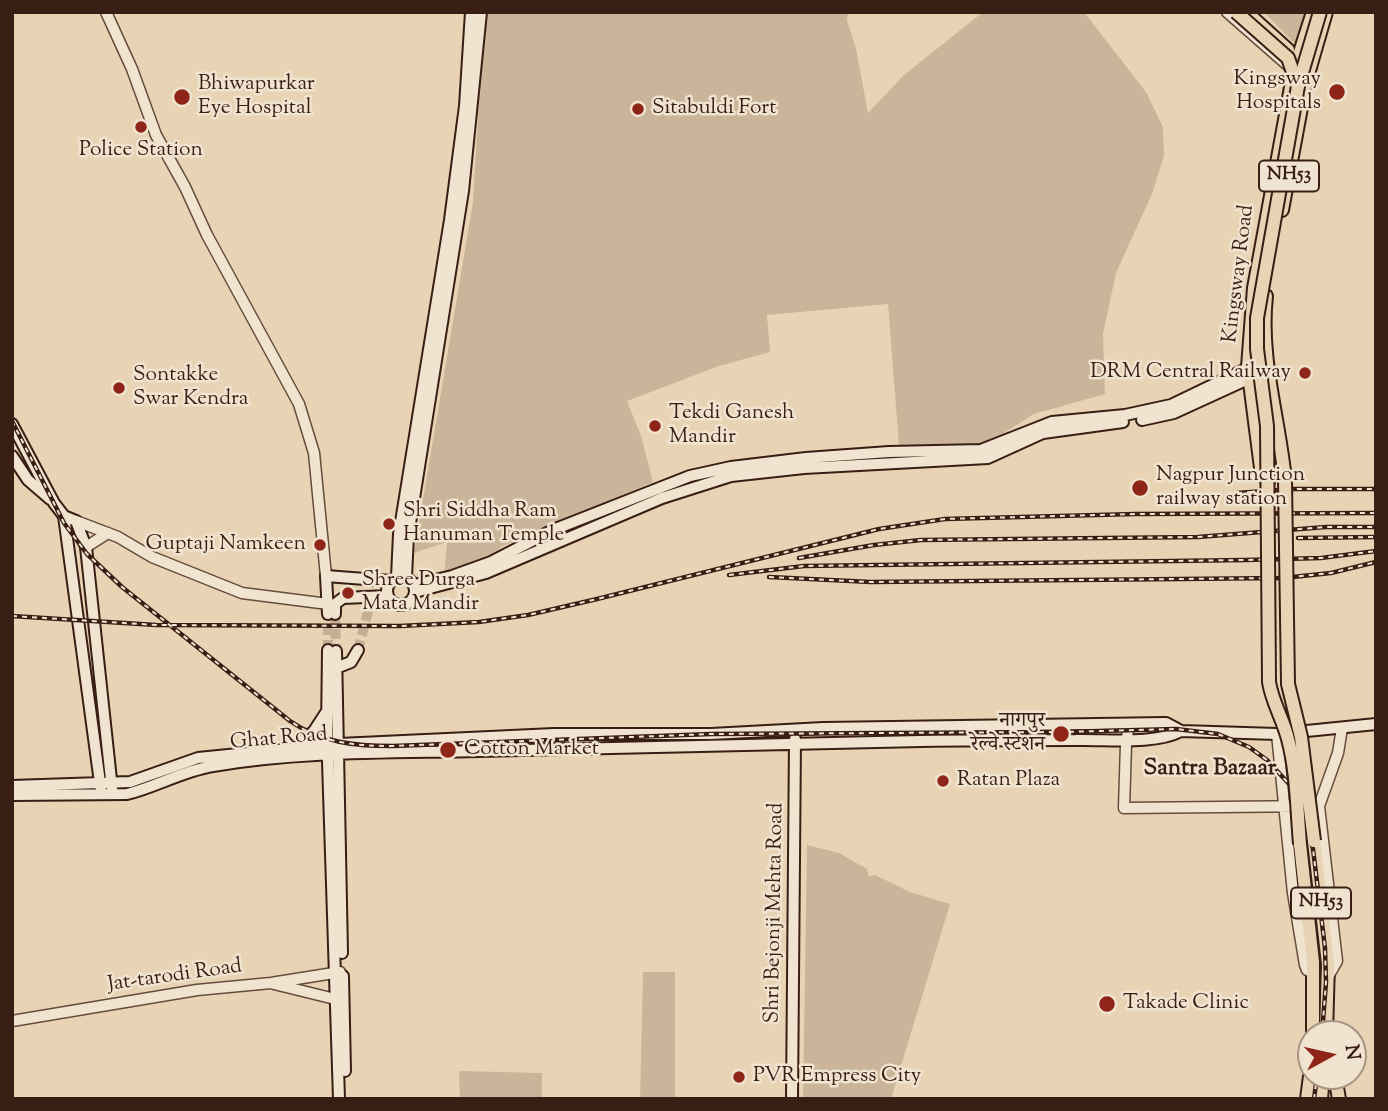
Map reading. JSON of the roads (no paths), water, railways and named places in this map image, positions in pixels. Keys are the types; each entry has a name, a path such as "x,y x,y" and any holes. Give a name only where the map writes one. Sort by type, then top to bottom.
{"main road":[{"path":"471,12 465,106 450,220 399,534 407,583 411,601 403,605 394,603 388,596 387,588 407,583 452,576 491,562 554,530 691,476 731,467 806,458 889,452 981,450 1052,422 1125,415 1171,405 1267,366"},
{"path":"407,583 408,536 463,191 481,12"},
{"path":"1236,12 1288,58 1305,78"},
{"path":"1246,12 1305,78"},
{"name":"Kingsway Road","path":"1268,483 1261,468 1253,397 1246,374 1262,236 1296,65 1313,12"},
{"path":"1268,483 1267,426 1257,349 1257,318 1267,253 1320,12"},
{"name":"NH53","path":"1326,12 1305,78 1269,274 1264,341 1285,480 1288,684 1301,737 1314,841 1328,970 1326,1020"},
{"path":"331,609 326,576 407,583 486,573 662,498 731,476 804,468 988,458 1043,433 1166,415 1246,374"},
{"path":"12,424 17,442 64,516 105,768"},
{"path":"12,456 28,480 54,503"},
{"name":"NH53","path":"1268,483 1269,682 1271,697 1288,737 1291,754 1313,968"},
{"path":"64,516 76,520 86,547 105,768 104,787"},
{"path":"372,597 373,578"},
{"path":"331,609 343,598 388,596"},
{"path":"334,749 327,711 332,650 336,668 335,837 347,1099"},
{"path":"336,668 351,662 358,650"},
{"path":"295,747 314,731 327,711"},
{"name":"Ghat Road","path":"438,746 473,738 554,734 796,729 1166,723 1181,732"},
{"path":"1181,732 1277,734 1376,724"},
{"name":"Shri Bejonji Mehta Road","path":"792,1099 796,729"},
{"name":"Ghat Road","path":"12,795 104,787 130,782 198,758 295,747 334,749 438,746 473,751 795,746 922,741 1168,738 1181,732"},
{"path":"698,733 698,747"},
{"path":"473,738 473,751"},
{"name":"Ghat Road","path":"12,786 88,784 104,787 113,795 142,790 187,772 212,766 334,749"},
{"path":"105,768 130,782"},
{"path":"88,784 105,768"},
{"path":"1313,968 1313,1020"},
{"path":"340,972 335,999 340,1099"}],"street":[{"path":"106,12 132,69 156,135 299,404 314,453 326,576"},
{"path":"1227,12 1296,65"},
{"path":"76,520 152,556 242,593 331,609"},
{"path":"86,547 108,533"},
{"path":"1129,724 1124,808 1319,806"},
{"path":"1328,970 1336,961 1319,806 1338,752 1342,728"},
{"path":"1277,734 1283,806 1302,950 1307,970 1313,968"},
{"name":"Jat-tarodi Road","path":"12,1021 197,990 271,983 340,972"},
{"path":"271,983 335,999"}],"tunnel":[{"path":"358,650 372,597"},
{"path":"328,614 328,650"},
{"path":"335,614 336,651"}],"railway":[{"path":"12,421 64,523 87,554 122,587 290,721 327,739 352,744 393,746 711,734 1176,729 1218,734 1249,747 1267,760 1290,785 1305,815 1313,849 1325,948 1323,1020"},
{"path":"1237,493 1294,489 1376,489"},
{"path":"12,616 156,625 400,626 479,622 528,615 597,599 879,529 945,519 1135,514 1376,513"},
{"path":"799,558 921,540 1198,537 1326,527 1376,527"},
{"path":"1298,538 1376,537"},
{"path":"729,575 804,566 1246,560 1321,558 1376,551"},
{"path":"769,577 871,582 1283,578 1331,573 1376,562"},
{"path":"1314,1099 1315,1090"}],"place":[{"name":"Kingsway Hospitals","path":"1337,92"},
{"name":"Bhiwapurkar Eye Hospital","path":"182,97"},
{"name":"Sitabuldi Fort","path":"638,109"},
{"name":"Police Station","path":"141,127"},
{"name":"DRM Central Railway","path":"1305,373"},
{"name":"Sontakke Swar Kendra","path":"119,388"},
{"name":"Tekdi Ganesh Mandir","path":"655,426"},
{"name":"Nagpur Junction railway station","path":"1140,488"},
{"name":"Shri Siddha Ram Hanuman Temple","path":"389,524"},
{"name":"Guptaji Namkeen","path":"320,545"},
{"name":"Shree Durga Mata Mandir","path":"348,593"},
{"name":"नागपुर रेल्वे स्टेशन","path":"1061,734"},
{"name":"Cotton Market","path":"448,750"},
{"name":"Ratan Plaza","path":"943,781"},
{"name":"Takade Clinic","path":"1107,1004"},
{"name":"PVR Empress City","path":"739,1077"}],"district":[{"name":"Santra Bazaar","path":"1210,770"}]}
